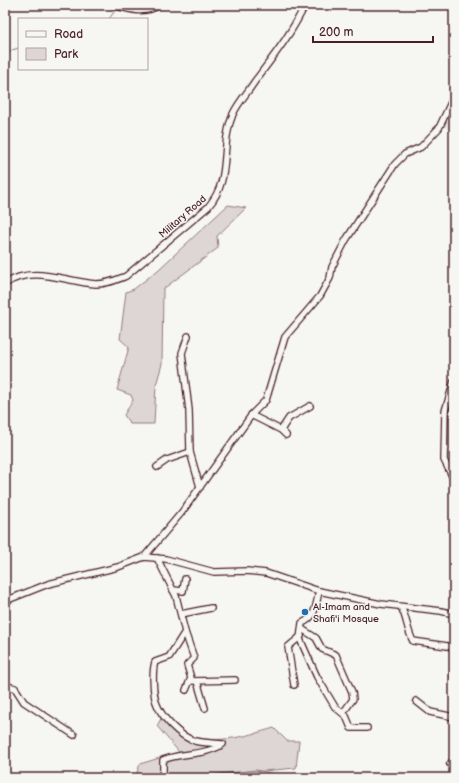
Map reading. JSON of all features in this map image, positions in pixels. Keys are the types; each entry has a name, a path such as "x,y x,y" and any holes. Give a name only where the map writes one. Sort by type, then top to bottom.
{"street":[{"path":"112,5 131,10 149,10 159,5"},
{"name":"Military Road","path":"5,284 18,277 35,275 96,284 117,280 126,276 208,206 215,198 223,182 227,135 234,112 288,36 305,5"},
{"path":"144,557 182,512 251,416 266,400 285,337 320,296 330,278 332,267 346,240 395,164 405,154 421,147 439,128 454,96"},
{"path":"188,336 182,353 189,410 190,452 200,487"},
{"path":"454,381 445,411 444,460 454,480"},
{"path":"251,416 283,432 289,418 310,406"},
{"path":"157,467 167,460 190,452"},
{"path":"5,601 48,584 118,567 144,557 166,559 214,572 247,571 266,573 319,591 401,606 441,610 454,614"},
{"path":"157,558 173,590 181,614 185,632 194,658 187,665 205,708"},
{"path":"173,590 183,591 185,579"},
{"path":"319,591 313,616 309,621 302,623 300,639 317,677 335,707 346,716 351,728 366,728"},
{"path":"401,606 406,616 409,633 413,641 454,648"},
{"path":"181,614 211,608"},
{"path":"160,778 163,772 163,760 170,757 196,754 217,748 223,744 194,741 177,730 164,715 156,702 153,669 155,662 169,657 185,632"},
{"path":"294,685 288,647 301,632"},
{"path":"301,632 316,638 322,649 336,655 352,692 353,699 343,713"},
{"path":"454,666 454,677"},
{"path":"186,690 194,681 235,680"},
{"path":"5,685 15,688 24,702 74,735"},
{"path":"416,701 430,712 454,717"}],"shaded area":[{"path":"453,102 454,103 454,131 439,125"}],"green space":[{"path":"228,205 246,208 217,236 218,248 163,289 162,364 156,385 154,424 130,424 124,415 133,400 131,395 117,390 129,347 120,339 126,292 134,289 158,270"},
{"path":"162,717 182,732 204,739 228,739 274,728 287,741 299,741 296,768 196,776 135,778 140,764 179,752 157,726"}],"waterway":[{"path":"110,18 117,8"},
{"path":"5,57 12,50 18,48"},
{"path":"199,778 211,775 256,770 291,778"}],"place":[{"name":"Al-Imam and Shafi'i Mosque","path":"305,612"}]}
